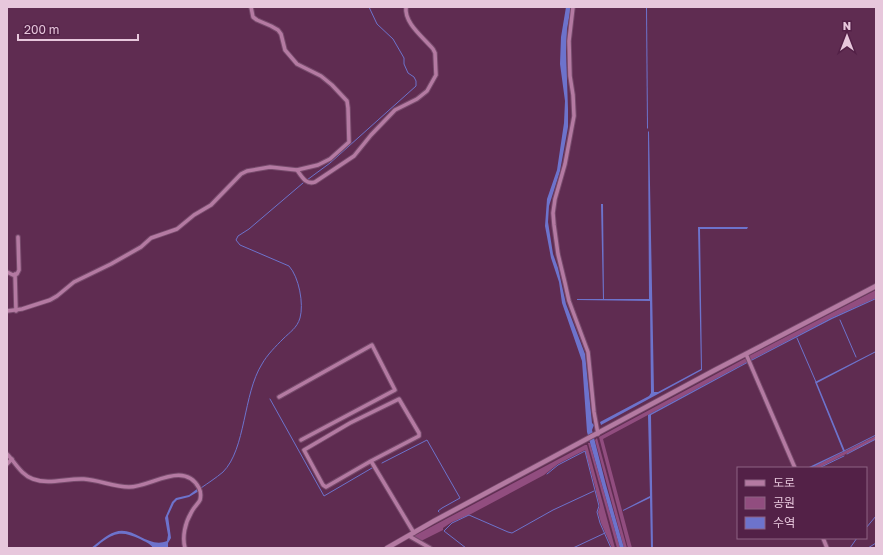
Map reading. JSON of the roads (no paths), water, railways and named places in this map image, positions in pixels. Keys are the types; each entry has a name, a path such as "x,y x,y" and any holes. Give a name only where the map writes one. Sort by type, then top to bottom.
{"main road":[{"path":"388,548 746,354 876,286"}],"street":[{"path":"7,311 16,311 50,300 74,282 93,274 142,247 151,238 177,229 211,205 241,174 247,171 270,167 297,170 325,162 349,142 347,101 321,76 296,64 284,50 281,34 278,30 253,17 251,7"},
{"path":"297,170 307,182 310,184 315,182 354,156 388,115 418,99 430,86 436,75 435,53 410,25 406,14 406,7"},
{"path":"573,7 569,41 570,76 574,116 565,164 554,199 553,213 558,254 568,301 588,352 597,434"},
{"path":"16,311 15,274 19,270 20,266 18,237"},
{"path":"7,272 15,274"},
{"path":"279,397 372,346 395,390 301,440"},
{"path":"746,354 795,467"},
{"path":"380,398 385,405"},
{"path":"396,399 399,399 401,400 419,436 324,487 304,450 350,423 396,399"},
{"path":"346,416 350,423"},
{"path":"313,434 317,442"},
{"path":"7,454 24,475 40,481 85,479 129,487 144,485 168,476 187,476 197,486 201,494 200,500 188,519 184,537 186,548"},
{"path":"7,464 12,459"},
{"path":"371,462 414,533"},
{"path":"409,536 430,548"},
{"path":"824,539 828,548"}],"water":[{"path":"566,7 571,7 567,29 566,51 568,127 560,171 549,206 548,222 553,254 558,268 566,304 585,354 592,423 594,425 592,430 624,548 620,548 587,432 582,361 562,303 559,282 551,258 545,226 547,199 557,170 564,123 565,101 560,64 561,37"},
{"path":"647,7 648,129 647,128"},
{"path":"648,131 654,392 658,392 701,369 698,227 748,227 747,229 700,229 702,370 601,425 600,422 649,396 651,393 650,301 577,300 603,299 601,204 603,204 604,299 649,299"},
{"path":"876,298 832,319 751,361 831,318"},
{"path":"876,351 817,383 845,451 813,467 809,467 843,451 815,382"},
{"path":"749,361 651,415 653,548 651,548 650,498 623,511 650,496 648,415"},
{"path":"197,489 199,491 189,497 177,500 174,503 168,516 171,538 168,543 168,548 153,548 140,539 125,534 116,534 107,538 96,547 91,548 108,535 122,531 153,542 160,543 167,541 168,535 165,518 172,502 176,498 189,495"}],"waterway":[{"path":"307,180 330,163 416,86 416,81 414,77 408,73 404,64 404,58 393,39 377,24 369,7"},
{"path":"201,488 223,472 230,462 236,450 256,376 269,354 297,325 301,312 300,291 296,277 289,266 240,245 236,240 238,236 249,229 303,183"},
{"path":"840,320 856,357"},
{"path":"797,338 816,382"},
{"path":"270,399 324,496 372,468"},
{"path":"844,451 876,435"},
{"path":"847,454 876,439"},
{"path":"382,463 427,440 460,498 442,508 438,511 439,512"},
{"path":"547,474 558,465 585,451 599,506 597,512 611,548"},
{"path":"821,467 844,456"},
{"path":"466,548 444,531 452,523 469,515 512,533 553,510 594,491"},
{"path":"867,527 876,516"},
{"path":"573,548 605,533"},
{"path":"850,548 856,539"},
{"path":"868,548 876,543"}]}
